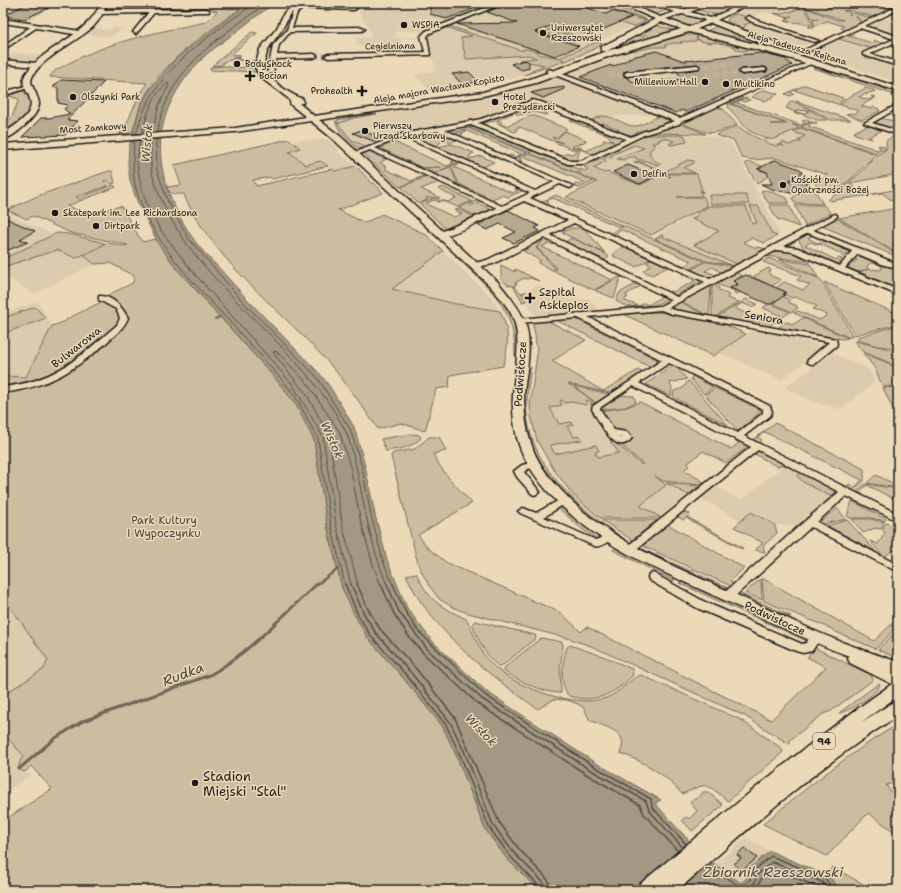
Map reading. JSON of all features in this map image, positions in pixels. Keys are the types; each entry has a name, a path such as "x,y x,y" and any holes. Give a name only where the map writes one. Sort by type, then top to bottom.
{"main road":[{"path":"30,143 8,140 6,137 6,135 30,116 35,109 36,100 28,87 28,75 37,65 92,23 101,12 104,3"},
{"path":"620,3 660,20"},
{"path":"650,3 682,11"},
{"name":"Aleja majora Wacława Kopisto","path":"552,72 589,56 660,20 682,11 711,3"},
{"name":"Aleja majora Wacława Kopisto","path":"315,116 340,115 481,92 552,72 644,42 690,29 712,21 749,3"},
{"path":"263,75 259,67 264,49 280,28 286,14 302,4"},
{"name":"Aleja Tadeusza Rejtana","path":"682,11 799,54 896,87"},
{"name":"Aleja Tadeusza Rejtana","path":"660,20 896,87"},
{"path":"630,36 638,34 646,36 649,39 644,42"},
{"path":"737,42 732,37 739,35 754,37"},
{"name":"Podwisłocze","path":"263,75 292,98 294,103 328,124 337,138"},
{"name":"Aleja majora Wacława Kopisto","path":"185,133 241,129 315,116 481,92"},
{"path":"328,124 331,119 340,115"},
{"name":"Podwisłocze","path":"315,116 329,134 337,138 504,294 514,309 524,340 524,352 518,395 518,417 523,440 535,465 548,484 563,501 585,520 629,550 819,639 898,681"},
{"name":"Most Zamkowy","path":"3,147 185,133"},
{"name":"Most Zamkowy","path":"3,147 30,143 43,143"},
{"name":"Podwisłocze","path":"819,639 898,668"},
{"name":"94","path":"665,890 706,848 827,739 883,697 898,688"},
{"name":"94","path":"647,890 706,848 839,746 898,708"}],"street":[{"name":"Cegielniana","path":"328,56 428,54 424,36 428,32 500,3"},
{"path":"782,3 792,3"},
{"path":"263,75 271,72 277,43 289,30 294,15 302,4 354,8"},
{"path":"799,54 898,8"},
{"path":"101,12 207,11"},
{"path":"136,32 152,12"},
{"path":"749,18 754,21 816,41"},
{"path":"3,21 80,33"},
{"path":"3,48 36,26"},
{"path":"859,26 898,38"},
{"name":"Cegielniana","path":"289,30 362,29"},
{"path":"898,38 865,54 898,64"},
{"path":"274,57 314,56"},
{"path":"3,62 37,65"},
{"path":"472,123 572,164 582,163 649,131 677,123 680,120 688,118 812,62"},
{"path":"627,74 697,67"},
{"path":"742,72 764,70"},
{"path":"552,72 680,120"},
{"path":"3,94 28,87"},
{"path":"354,154 404,135 486,120 531,102 539,103 631,139"},
{"path":"898,106 867,123 898,133"},
{"path":"438,129 570,186"},
{"path":"404,135 534,193"},
{"path":"370,148 502,208"},
{"path":"441,235 453,231 559,182"},
{"path":"524,198 710,282"},
{"name":"Seniora","path":"519,321 662,308 806,230 835,216"},
{"path":"474,266 490,262 572,220"},
{"path":"806,230 856,251 898,266"},
{"path":"544,235 678,300"},
{"path":"775,248 795,250 898,293"},
{"path":"841,269 856,251"},
{"name":"Bulwarowa","path":"3,390 38,384 61,374 121,326 124,318 121,310 102,298"},
{"name":"Seniora","path":"662,308 672,312 826,338 833,341 832,344 811,362"},
{"path":"579,315 767,408 767,414 739,436"},
{"path":"611,432 596,408 669,359"},
{"path":"633,383 898,518"},
{"path":"629,550 757,446"},
{"path":"535,465 525,467 519,471 520,475 535,492"},
{"name":"Podwisłocze","path":"728,596 809,522 846,491"},
{"path":"536,517 563,501"},
{"path":"523,511 597,544 608,537"},
{"path":"809,522 898,569"},
{"path":"672,588 682,576"},
{"path":"653,577 701,605 800,648 807,649 819,639"}],"shaded area":[{"path":"3,3 79,3 76,9 54,6 25,23 3,19"},
{"name":"WSPiA","path":"358,3 497,3 447,23 430,27 424,33 395,31 397,35 394,36 394,38 421,37 421,39 401,39 401,43 356,46 357,38 371,38 371,32 356,6"},
{"path":"504,3 605,3 647,20 532,69 534,71 509,80 505,78 481,85 431,92 414,74 435,71 434,62 430,56 426,37 428,34"},
{"path":"759,3 792,4 785,8 785,10 787,10 779,14 763,12 752,17 759,19 756,20 816,40 806,45 788,46 727,21 728,18"},
{"path":"894,13 898,13 898,37 865,27 884,18 894,21 897,20 887,17"},
{"path":"93,28 109,30 113,28 124,28 111,37 85,34"},
{"path":"694,38 725,43 800,63 790,68 767,69 757,60 751,63 760,71 779,70 687,114 677,113 569,73 626,52 636,52 683,39"},
{"path":"838,39 878,51 868,55 898,65 898,82 809,54"},
{"path":"14,53 43,56 35,62 5,59"},
{"path":"557,77 658,115 602,116 595,120 538,98 480,120 395,135 365,147 352,140 338,125 353,118 495,95"},
{"path":"789,124 830,139 796,157 754,142"},
{"path":"651,136 713,136 731,143 780,234 766,242 746,233 735,240 750,246 721,263 657,235 696,213 695,212 697,210 589,166"},
{"path":"304,139 308,141 327,139 339,150 339,153 356,166 335,171 320,161 306,165 289,152 299,146 293,142"},
{"path":"3,212 64,240 94,264 33,294 3,274"},
{"path":"443,251 489,295 500,311 456,304 391,289"},
{"path":"538,285 570,300 588,298 598,310 536,316 521,293"},
{"path":"38,302 52,326 26,378 3,375 3,313"},
{"path":"754,329 790,334 823,348 780,380 719,352"},
{"path":"832,353 869,369 875,382 841,409 814,402 785,388"},
{"path":"565,385 605,411 680,468 621,515 574,490 532,411"},
{"path":"787,463 838,492 800,526 773,525 751,512 741,521 699,497 712,487 716,487 742,500"},
{"path":"667,485 686,496 659,517 639,506"},
{"path":"3,597 48,660 44,669 3,695"},
{"path":"3,733 25,756 18,769 32,775 3,793"},
{"path":"746,838 770,851 744,874 748,877 741,884 714,865"}],"green space":[{"path":"217,3 248,3 187,48 160,75 140,106 132,133 120,134 147,83 50,77 55,71 67,64 117,43 206,22 217,11 212,10"},
{"path":"598,3 609,3 647,20 594,5"},
{"path":"626,3 645,3 669,9 655,15"},
{"path":"716,3 743,3 718,16 695,9"},
{"path":"832,3 831,7 826,8 831,9 834,3 843,5 847,3 851,4 845,7 846,8 858,3 870,3 887,8 890,7 886,5 888,4 884,5 879,3 890,3 898,6 875,17 847,10 843,11 850,12 849,15 853,13 872,18 862,23 856,16 861,23 846,30 841,28 844,26 827,21 815,26 812,20 818,19 812,18 806,8 837,20 843,20 802,6"},
{"path":"803,7 810,17 814,27 808,27 811,25 808,24 785,21 789,19 786,18 792,16 785,17 773,13 781,14"},
{"path":"612,11 646,21 633,27 620,22 632,17"},
{"path":"682,14 701,18 705,21 696,25 686,26 681,25 669,18"},
{"path":"736,14 747,17 743,18 752,20 752,22 744,25 745,27 742,28 727,21 728,18"},
{"path":"655,25 677,31 651,39 647,35 638,33"},
{"path":"720,25 743,34 735,35 730,38 704,32"},
{"path":"449,26 523,51 523,49 527,49 538,52 540,55 559,58 597,42 603,44 566,61 561,59 565,61 524,75 544,65 519,60 536,58 529,55 466,59 461,38 472,36 445,27"},
{"path":"554,28 574,35 575,43 563,39 569,38 568,35 561,33 557,34 561,36 560,38 543,32"},
{"path":"252,32 257,33 231,54 241,55 240,57 233,58 239,58 238,59 244,61 235,59 223,62 223,65 212,66"},
{"path":"849,34 854,35 848,36 872,43 875,42 873,40 884,44 873,49 839,39"},
{"path":"637,35 645,37 646,39 587,59"},
{"path":"685,35 697,35 696,41 669,44 665,45 666,47 653,47 635,51 630,50"},
{"path":"698,35 752,50 742,51 736,49 735,47 716,42 711,43 700,41 697,39"},
{"path":"740,36 747,37 803,56 735,39"},
{"path":"252,60 256,61 254,67 256,72 210,70 211,67 224,66 236,68 248,67 252,69 254,65"},
{"path":"815,67 898,93 898,96 813,68"},
{"path":"805,85 843,98 840,103 842,104 845,99 866,88 874,90 875,91 866,94 867,95 864,94 859,97 868,100 873,98 871,96 876,97 861,106 871,109 874,107 880,111 862,120 846,114 855,114 859,111 794,90 790,92 794,94 790,96 785,94"},
{"path":"763,90 778,94 765,101 751,97"},
{"path":"17,91 24,91 29,98 29,110 25,115 3,132 3,129 6,127 4,126 12,117 19,99 5,95"},
{"path":"742,97 743,98 730,104 770,118 732,104 745,98 750,100 744,102 741,100 737,103 801,125 805,123 802,121 806,119 811,121 801,127 792,124 799,128 774,139 768,139 749,131 728,107 729,105 727,104"},
{"path":"791,101 828,120 815,120 799,113 794,113 797,112 804,114 809,111 799,110 795,112 786,108"},
{"path":"796,101 851,120 831,120"},
{"path":"538,103 538,105 550,110 546,112 536,108 548,114 546,115 533,112 532,106 531,112 519,115 515,113"},
{"path":"717,107 723,109 737,125 721,131 705,132 683,124"},
{"path":"511,112 513,113 497,120 502,122 500,124 506,126 530,116 535,116 567,129 556,138 552,137 555,139 553,141 520,127 515,129 517,131 514,132 494,121 480,124"},
{"path":"377,114 353,118 338,124 352,140 365,146 360,149 346,138 336,123 339,123 335,122 340,119"},
{"path":"602,116 611,117 633,126 642,124 657,117 656,116 671,121 631,135 617,132 619,130 604,123 598,124 589,121"},
{"path":"880,118 898,122 898,130 873,123"},
{"path":"573,120 595,126 593,128 620,137 622,136 624,139 615,144 608,135 570,121"},
{"path":"812,122 817,123 812,123 808,126 877,150 881,148 878,146 879,145 885,147 885,149 876,153 801,127"},
{"path":"470,124 476,125 454,133 448,132 456,129 453,127"},
{"path":"681,124 706,134 647,133"},
{"path":"868,125 886,130 882,130 869,137 872,139 855,134 854,132"},
{"path":"477,126 476,128 530,150 534,149 528,152 470,128"},
{"path":"738,126 755,137 773,145 784,146 780,144 782,142 789,145 796,142 801,142 798,140 805,136 793,132 801,128 876,154 838,190 821,190 815,184 828,175 776,158 753,160 742,158 734,141 716,135"},
{"path":"468,128 527,153 512,159 506,157 510,155 516,157 521,154 467,131 461,133 463,134 459,136 454,134"},
{"path":"435,131 451,136 449,137 456,140 450,143 444,140 436,146 414,137 435,136 413,137 414,135"},
{"path":"565,131 586,140 572,147 580,150 576,162 561,156 568,153 572,154 577,151 554,142 556,141 563,143 556,140"},
{"path":"897,134 898,138 893,140 898,142 898,174 850,183 863,196 828,200 860,173 877,155 887,149 886,141"},
{"path":"647,135 683,135 685,136 687,142 671,145 669,144 674,141 664,138 659,140 660,141 656,141 658,142 652,143 655,146 650,150 650,155 652,159 661,164 658,165 643,160 637,160 636,157 628,157 624,160 617,159 644,148 635,145 611,155 612,158 606,157 603,154 606,155 630,143 628,142"},
{"path":"400,138 408,138 403,140 400,139 394,142 447,166 454,163 451,162 455,160 460,162 434,173 424,168 441,167 423,168 378,147"},
{"path":"289,139 300,148 289,152 306,165 320,161 328,166 272,179 270,177 253,180 256,186 332,169 335,171 356,166 371,183 374,183 383,193 338,210 365,223 382,214 425,234 443,251 392,289 456,304 500,311 506,325 508,338 503,366 450,375 449,387 436,389 425,431 401,423 378,429 327,361 257,292 224,256 208,236 195,216 184,194 172,193 168,190 167,187 181,185 174,165"},
{"path":"603,140 611,140 614,144 593,154 577,148 579,146 582,147 580,148 586,151 604,142"},
{"path":"452,144 474,153 470,155 469,159 481,156 494,162 483,167 437,147"},
{"path":"535,150 538,151 536,152 555,160 558,159 558,161 578,169 579,174 529,153"},
{"path":"372,151 370,152 384,159 388,158 380,163 387,167 385,169 411,181 426,176 400,187 363,153"},
{"path":"528,153 594,181 579,188 573,186 584,182 525,157 519,159 522,161 519,162 513,160"},
{"path":"597,157 605,159 606,161 593,168 640,185 660,175 671,177 666,176 669,174 697,174 703,193 700,190 702,196 677,197 704,197 707,206 651,235 566,197 597,182 581,175 580,169 585,171 588,169 584,167 586,166 585,165 599,159"},
{"path":"688,160 694,161 694,163 684,168 695,173 668,173 664,175 661,174 664,173 638,162 642,162 664,172"},
{"path":"461,162 465,164 460,164 454,167 512,193 518,190 515,189 518,187 524,190 508,197 502,195 492,199 459,184 451,166"},
{"path":"750,162 762,166 757,169 771,174 757,184 745,163"},
{"path":"450,167 458,184 435,173"},
{"name":"Park Kultury i Wypoczynku","path":"112,171 115,183 111,184 107,180 104,181 108,185 107,186 76,197 79,199 113,185 116,187 67,206 87,214 121,206 142,242 156,239 177,269 275,378 295,403 314,440 327,525 342,588 368,638 405,680 443,727 457,757 485,829 507,859 538,890 3,890 3,821 52,789 31,766 25,772 18,769 21,759 24,756 3,733 3,695 44,669 48,660 3,597 3,376 26,377 52,326 66,321 67,319 107,299 104,297 133,283 134,276 110,263 94,264 84,255 106,243 125,246 128,245 71,233 33,216 27,219 7,210 40,195"},
{"path":"428,176 439,182 421,189 440,198 426,198 428,199 419,204 401,187"},
{"path":"443,187 472,201 458,207 441,200 448,202 456,198 438,189"},
{"path":"808,189 816,192 823,204 795,203 792,198"},
{"path":"898,189 898,205 882,193 866,195"},
{"path":"766,190 787,198 789,203 768,203 761,191"},
{"path":"556,195 623,226 619,227 553,198 546,201 549,203 545,205 539,203"},
{"path":"709,195 746,195 749,204 711,204"},
{"path":"434,198 441,201 438,202 434,200 426,204 454,217 462,214 455,210 458,209 477,218 448,231 420,204"},
{"path":"474,201 493,211 490,210 478,217 459,208 469,203 471,206 474,204 470,203"},
{"path":"769,205 789,205 799,227 777,219"},
{"path":"795,205 824,205 832,215 829,214 805,226"},
{"path":"709,206 746,206 752,224 757,223 750,206 758,206 772,234 777,236 764,243 751,238 743,242 756,248 759,247 765,249 737,264 694,245 719,231 692,219 699,214 697,213"},
{"path":"898,208 898,254 839,218"},
{"path":"838,219 898,255 898,257 819,225 828,220"},
{"path":"624,226 703,262 689,270 678,265 681,264 684,266 691,261 622,230 614,234 618,236 616,237 609,234"},
{"path":"571,228 584,228 605,253 562,233"},
{"path":"57,233 69,234 104,243 98,248 76,258 57,250 3,267 3,259"},
{"path":"807,233 811,234 808,238 819,244 825,241 849,252 843,257 841,255 842,254 820,244 818,245 811,242 805,245 836,260 839,258 842,259 838,264 805,250 798,239"},
{"path":"662,235 662,237 731,265 706,261 655,239"},
{"path":"572,238 609,257 605,260 565,242"},
{"path":"544,239 556,243 553,245 549,243 542,247 612,280 594,290 556,272 555,266 537,248"},
{"path":"543,240 536,248 554,267 554,271 538,263 541,261 523,251"},
{"path":"623,246 650,259 636,267 613,256 615,252"},
{"path":"777,250 800,254 810,262 766,256"},
{"path":"857,255 878,264 871,263 867,266 868,269 858,272 849,268 849,266 857,260 854,258"},
{"path":"455,256 461,259 488,283 504,302 510,312 515,323 517,337 518,354 515,356 511,324 498,299 489,288"},
{"path":"769,258 820,279 852,337 848,337 794,313 798,311 820,320 827,315 813,309 817,306 795,297 792,298 784,294 786,292 776,288 784,282 803,290 810,285 797,280 801,276 763,262"},
{"path":"651,259 668,267 652,275 643,271 651,265 646,262"},
{"path":"778,259 810,264 818,277 817,277"},
{"path":"704,262 732,266 720,273 712,267 705,271 716,275 709,279 690,271"},
{"path":"879,264 898,269 898,289 860,272 869,269 881,270 882,268"},
{"path":"501,265 515,272 516,271 514,270 516,269 539,281 524,278 515,283 517,284 514,286 521,293 526,292 522,294 526,301 522,302 513,286 508,285 501,279"},
{"path":"768,268 771,270 769,272 771,276 781,280 772,286 753,277"},
{"path":"684,272 696,279 703,280 674,296 669,294 669,291 673,292 695,281 681,273"},
{"path":"735,272 743,276 733,281 737,284 730,288 740,292 737,294 734,293 735,291 716,284"},
{"path":"621,276 614,298 596,291 596,290"},
{"path":"824,282 898,314 898,324 855,335"},
{"path":"638,283 645,287 641,286 625,295 628,297 625,301 639,306 644,303 648,305 661,297 659,295 668,299 655,305 627,307 616,301 619,293"},
{"path":"709,285 711,287 709,316 680,301"},
{"path":"714,285 719,288 719,290 729,295 727,298 739,302 715,317 712,317 712,287"},
{"path":"782,296 790,300 788,302 797,306 796,307 798,308 792,312 773,303 775,302 773,301"},
{"path":"746,299 757,304 752,307 742,303 735,308 755,318 760,315 774,321 781,316 763,308 769,303 790,312 768,327 716,318"},
{"path":"679,301 709,317 673,309 672,305"},
{"path":"35,307 46,318 5,333 3,331 3,318"},
{"path":"658,312 717,321 746,334 713,356 623,314"},
{"path":"562,318 574,318 660,361 650,367 558,321"},
{"path":"803,318 848,338 843,339 778,328 786,322 794,324"},
{"path":"548,321 586,340 552,361 603,391 638,370 643,373 610,393 568,384 595,403 590,405 592,403 587,400 585,401 588,403 587,405 571,402 564,403 562,400 560,401 562,405 550,408 559,424 571,422 573,425 567,426 574,437 580,436 582,440 550,445 555,454 596,445 599,451 595,452 598,457 619,453 610,441 613,441 642,465 643,464 618,442 628,441 614,431 599,411 627,407 640,402 731,449 739,443 734,440 737,438 745,443 747,447 726,463 703,451 687,464 689,466 684,470 704,482 701,485 663,481 655,476 666,485 640,506 660,517 658,518 600,518 573,495 554,470 537,441 530,405 537,354 532,322"},
{"path":"898,325 898,348 878,346 857,340 858,337"},
{"path":"855,341 898,351 898,369 890,363 862,351"},
{"path":"863,353 888,363 898,370 898,386 883,387 874,367"},
{"path":"674,365 687,379 670,383 672,388 671,396 646,384"},
{"path":"529,367 531,367 527,398 527,416 531,436 539,454 549,471 576,501 623,538 621,539 590,517 575,504 561,491 538,460 530,443 524,417 524,396"},
{"path":"692,376 713,387 704,394 691,379"},
{"path":"688,381 728,425 673,397 674,391 683,388"},
{"path":"574,386 609,394 596,403"},
{"path":"898,387 898,416 897,417 883,388"},
{"path":"715,388 761,411 738,431 705,395"},
{"path":"617,395 634,396 636,402 625,407 599,410 615,399"},
{"path":"775,423 864,469 864,481 853,491 842,485 847,486 849,484 855,487 862,480 765,432 757,437 762,440 759,443 753,440"},
{"path":"411,434 419,435 421,438 405,448 396,450 386,451 381,439"},
{"path":"429,437 439,437 446,451 433,454 445,474 472,503 418,535 428,548 447,563 561,613 581,632 587,627 771,720 826,667 807,657 810,655 808,653 813,647 871,675 873,680 831,711 823,714 790,740 789,744 745,716 591,646 567,638 468,613 454,608 439,599 428,584 418,564 391,456 393,453 415,449"},
{"path":"757,450 784,463 778,467 753,453"},
{"path":"802,472 837,491 830,496 803,482 797,476"},
{"path":"876,475 898,486 898,488 867,483"},
{"path":"666,483 699,486 688,495"},
{"path":"865,484 898,489 898,501 867,485 859,492 864,495 862,496 855,493"},
{"path":"852,501 886,519 885,521 870,518 850,518 847,516"},
{"path":"557,507 562,508 600,538 599,541 582,529"},
{"path":"837,508 846,519 820,525 818,524"},
{"path":"683,512 690,514 687,517 743,548 742,549 686,518 683,520 678,517 680,513"},
{"path":"751,512 774,524 777,533 763,546 765,552 755,550 763,543 734,527"},
{"path":"852,519 870,519 884,522 881,529 875,528 863,533"},
{"path":"602,520 657,520 632,540"},
{"path":"847,520 880,556 872,552 873,550 828,526 825,528 823,527"},
{"path":"886,523 898,528 898,550 892,551 884,557 870,541 878,544 885,533 882,529"},
{"path":"667,524 744,568 730,581 734,584 731,586 641,545"},
{"path":"615,548 674,578 674,581 613,550"},
{"path":"642,549 728,588 721,588 667,564 642,551"},
{"path":"416,573 421,583 436,602 466,619 487,659 497,669 525,686 560,698 593,701 611,696 634,678 641,675 741,720 781,748 783,752 728,801 715,790 706,786 698,787 682,794 669,780 654,769 638,760 620,753 622,739 619,734 608,727 589,719 584,708 578,704 567,700 554,699 538,709 490,674 446,633 421,602 406,575"},
{"path":"762,578 874,641 898,618 898,625 876,649 764,601"},
{"path":"760,579 761,581 762,600 745,593"},
{"path":"682,582 760,617 807,641 679,583"},
{"path":"741,594 791,616 790,617 746,599"},
{"path":"475,621 535,635 536,638 503,665 498,666 489,657 479,641 472,624"},
{"path":"898,629 898,658 878,650"},
{"path":"541,638 562,642 563,646 560,668 561,693 555,693 531,686 504,671 505,667"},
{"path":"570,645 605,657 632,669 633,675 626,682 604,696 587,699 569,696 563,685 562,672 567,647"},
{"path":"880,684 878,688 869,697 855,706 839,713"},
{"path":"898,724 898,741 894,741 898,745 898,782 886,785 890,791 898,788 898,834 868,813 827,856 763,824 829,771"},
{"path":"703,792 708,792 723,805 692,831 682,820 686,817 689,819 697,811 690,802 700,796"},
{"path":"832,867 874,890 838,890 828,874"}],"water":[{"path":"248,3 274,3 208,53 188,74 174,96 165,118 161,141 161,164 167,188 177,212 192,237 249,301 320,374 330,387 354,427 365,466 375,515 387,560 407,608 434,643 487,692 594,762 661,800 655,803 685,836 705,856 741,883 748,877 743,874 770,851 816,871 828,874 838,890 538,890 507,859 485,829 457,757 443,727 405,680 368,638 355,616 342,588 327,525 314,440 295,403 275,378 177,269 159,245 137,201 130,181 128,164 129,147 140,107 148,92 176,58"}],"building":[{"path":"28,3 49,8 24,19 3,16"},
{"path":"457,3 473,9 446,19 430,14 430,4"},
{"name":"Uniwersytet Rzeszowski","path":"509,3 573,3 606,14 612,11 632,17 590,35 556,24 535,32 579,46 555,56 457,24 517,23 487,12"},
{"name":"Millenium Hall","path":"656,51 684,61 760,53 785,59 792,65 686,112 682,110 676,113 580,77 611,65 612,67 629,59 628,58","holes":["697,64 700,66 699,69 677,72 684,79 637,84 619,73","765,67 768,69 766,72 742,75 738,72 742,69"]},
{"path":"525,60 529,62 529,68 522,70 511,64"},
{"path":"469,72 479,82 462,84 452,74"},
{"path":"61,80 104,82 67,120 78,121 65,135 22,137 41,118 70,114 64,109 68,105 58,103 58,88 53,87"},
{"path":"564,87 564,89 543,98 531,93 543,90"},
{"path":"361,130 381,138 373,141 353,133"},
{"path":"775,160 800,169 802,173 788,181 810,182 791,193 774,190 761,184 772,184 767,172 758,169"},
{"name":"Delfin","path":"628,165 655,176 640,184 613,172"},
{"path":"508,210 539,226 535,228 540,231 514,243 503,238 516,232 500,224 487,230 477,225"},
{"path":"3,217 35,231 20,239 28,242 3,252"},
{"path":"746,275 786,292 783,294 785,295 771,304 768,304 730,288 738,284 733,281"},
{"path":"744,848 757,858 742,871 734,864 741,858 737,855"}],"waterway":[{"path":"894,3 898,4"},
{"path":"215,319 220,317"},
{"name":"Rudka","path":"316,585 338,569"},
{"name":"Rudka","path":"19,769 54,739 83,721 210,675 225,666 279,621 317,584"}],"tunnel":[{"path":"314,56 328,56"},
{"path":"697,67 734,63"},
{"path":"706,76 742,72"},
{"path":"609,75 627,74"}],"place":[{"name":"WSPiA","path":"404,25"},
{"name":"Uniwersytet Rzeszowski","path":"543,33"},
{"name":"BodyShock","path":"237,64"},
{"name":"Bocian","path":"250,76"},
{"name":"Millenium Hall","path":"705,82"},
{"name":"Multikino","path":"726,84"},
{"name":"Prohealth","path":"362,91"},
{"name":"Olszynki Park","path":"73,97"},
{"name":"Hotel Prezydencki","path":"495,102"},
{"name":"Pierwszy Urząd Skarbowy","path":"365,131"},
{"name":"Delfin","path":"634,174"},
{"name":"Kościół pw. Opatrzności Bożej","path":"783,185"},
{"name":"Skatepark im. Lee Richardsona","path":"55,213"},
{"name":"Dirtpark","path":"96,226"},
{"name":"Szpital Asklepios","path":"530,298"},
{"name":"Stadion Miejski \"Stal\"","path":"195,783"}],"water label":[{"name":"Wisłok","path":"147,143"},
{"name":"Wisłok","path":"332,440"},
{"name":"Wisłok","path":"481,730"},
{"name":"Zbiornik Rzeszowski","path":"773,872"}]}
